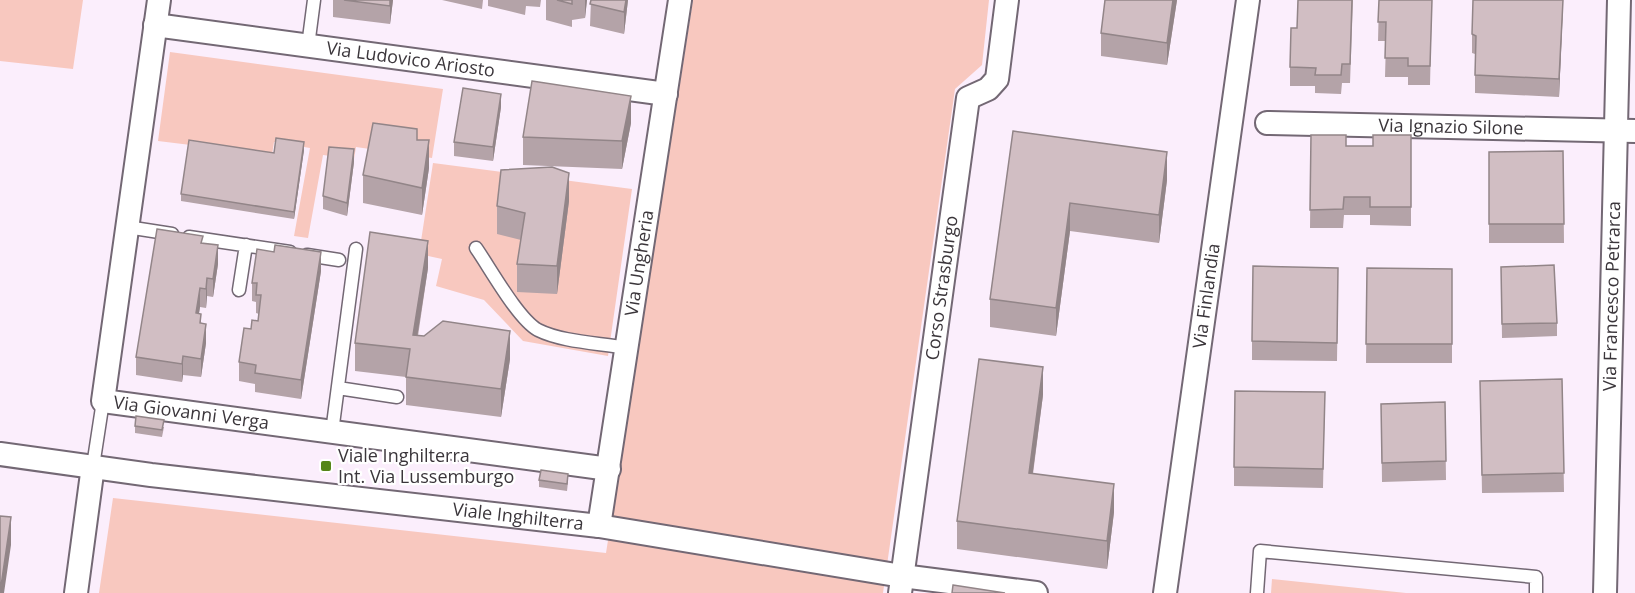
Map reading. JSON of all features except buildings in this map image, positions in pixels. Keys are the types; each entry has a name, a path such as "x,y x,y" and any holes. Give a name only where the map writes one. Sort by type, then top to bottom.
{"street":[{"name":"Via Giovanni Verga","path":"159,0 103,401 609,469"},
{"name":"Via Ungheria","path":"599,526 680,0"},
{"name":"Corso Strasburgo","path":"901,584 968,98 988,89 997,79 1007,0"},
{"name":"Via Finlandia","path":"1165,593 1248,0"},
{"name":"Via Francesco Petrarca","path":"1605,593 1625,131 1619,0"},
{"name":"Via Ludovico Ariosto","path":"155,25 666,94"},
{"name":"Via Ignazio Silone","path":"1267,123 1625,131"},
{"name":"Viale Inghilterra","path":"0,454 151,475 599,526 901,584 1036,593"},
{"path":"76,593 93,466"}],"lane":[{"path":"308,46 314,0"},
{"path":"127,227 339,260"},
{"path":"239,290 246,245"},
{"path":"476,248 531,325 553,336 626,348"},
{"path":"332,432 356,249"},
{"path":"338,388 397,398"},
{"path":"93,466 103,401"},
{"path":"1257,593 1260,551 1536,577 1536,593"}],"shaded area":[{"path":"0,0 83,0 73,69 0,61"},
{"path":"693,0 989,0 982,65 955,89 883,593 99,593 113,498 606,553"},
{"path":"170,52 443,89 432,158 356,147 354,159 323,155 308,238 294,236 310,148 274,142 272,155 158,141"},
{"path":"433,163 632,189 608,356 523,341 484,300 436,286 442,259 419,254"},
{"path":"1272,579 1406,593 1271,593"}],"place":[{"name":"Viale Inghilterra Int. Via Lussemburgo","path":"326,466"}]}
